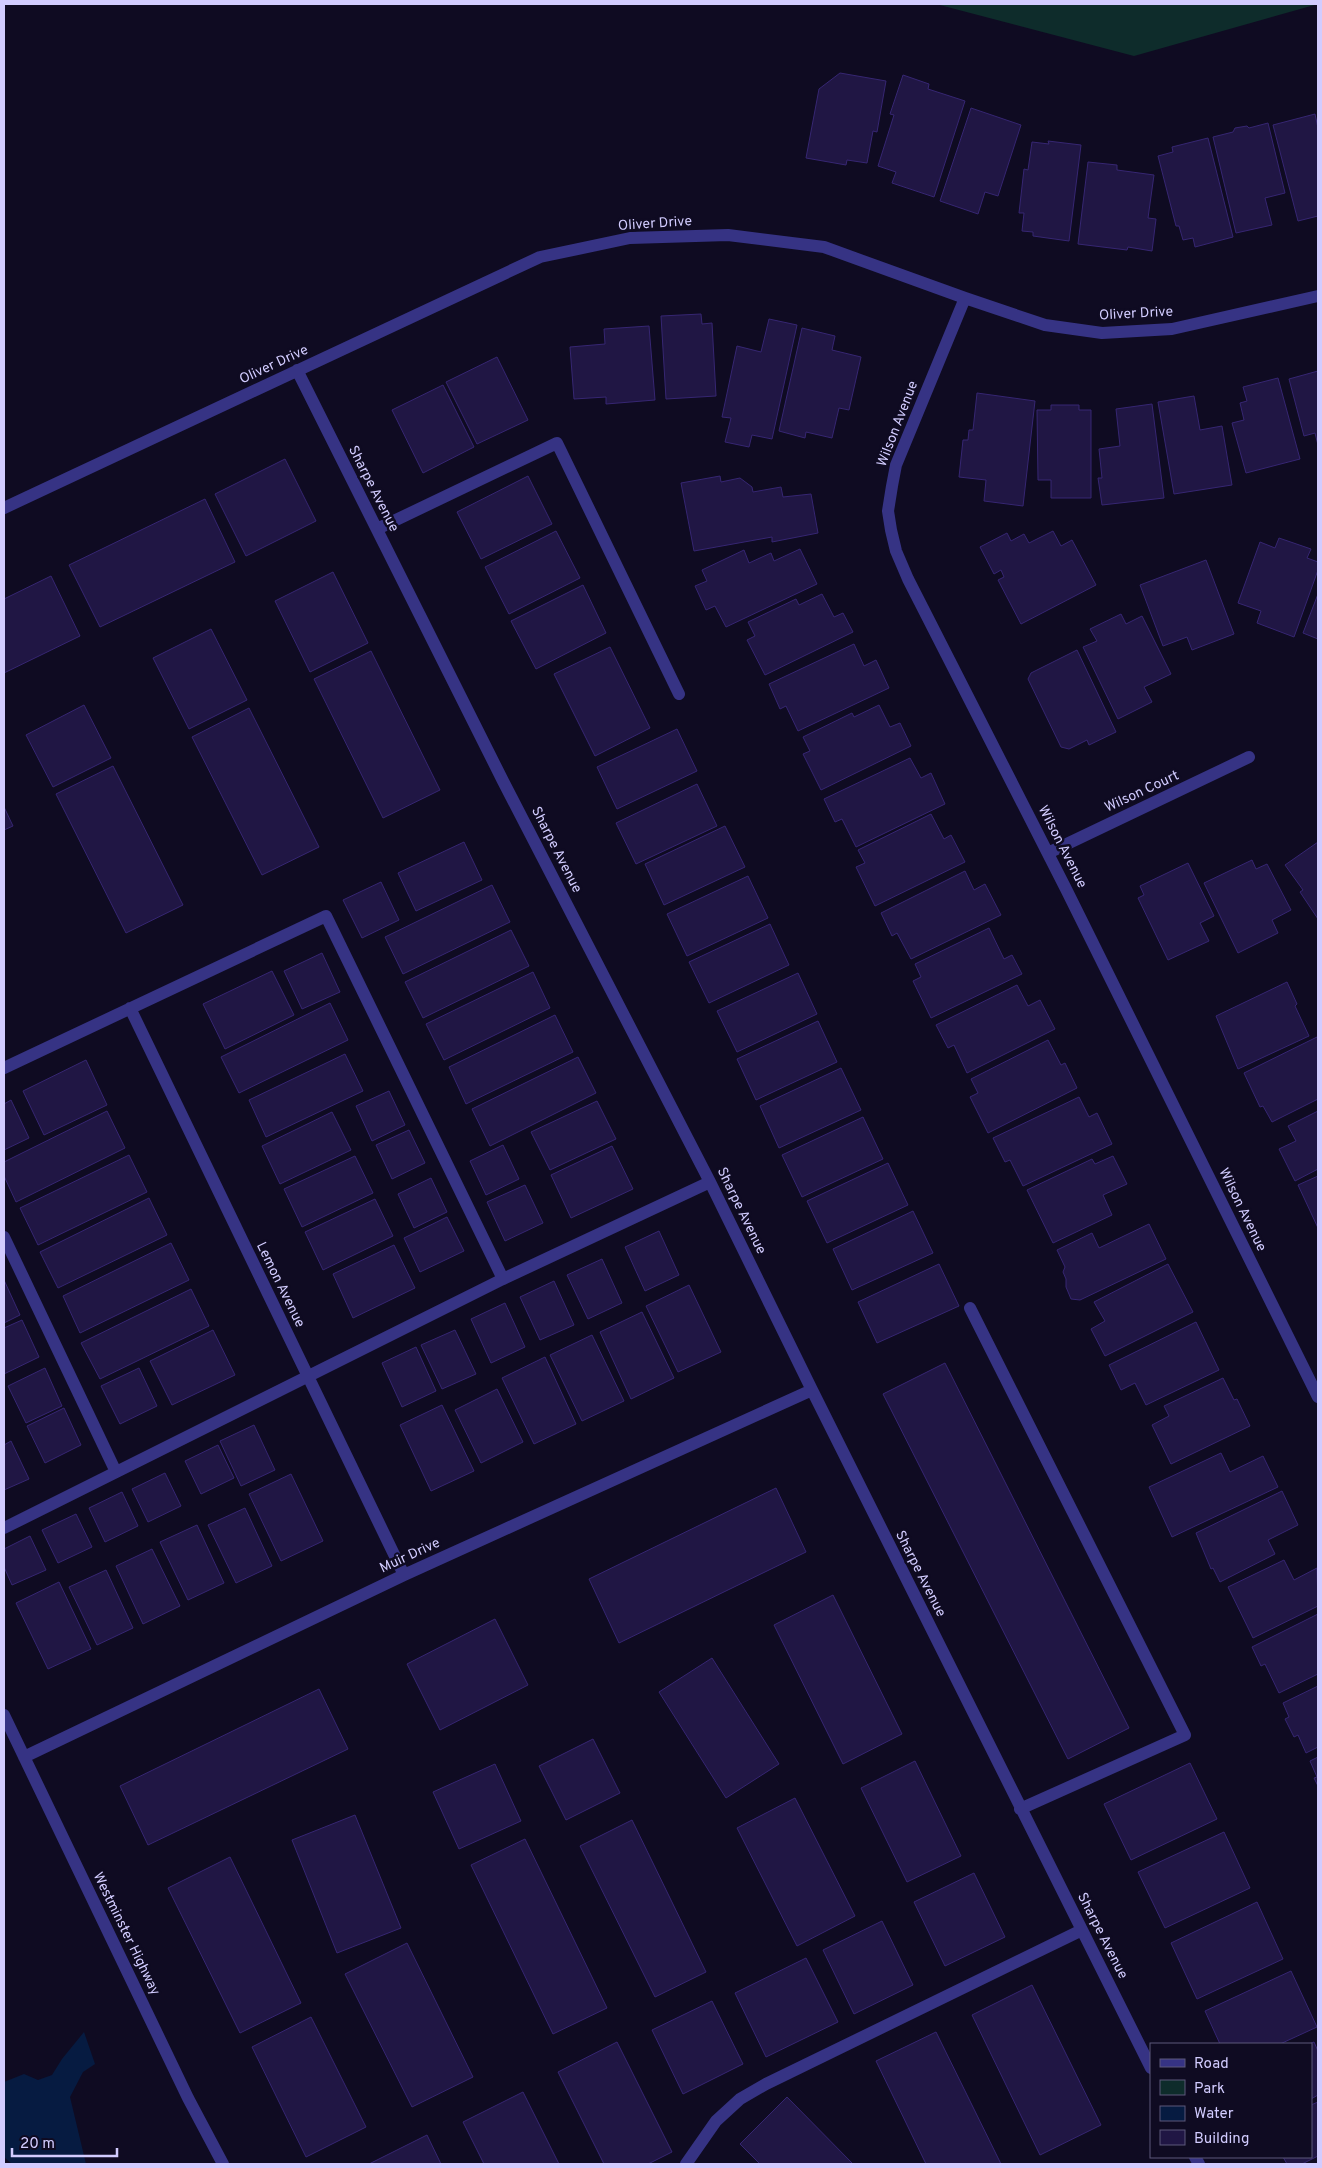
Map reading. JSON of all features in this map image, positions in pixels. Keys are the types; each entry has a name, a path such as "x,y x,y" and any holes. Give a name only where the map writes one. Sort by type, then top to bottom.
{"street":[{"name":"Oliver Drive","path":"4,508 540,257 630,238 728,235 824,247 1045,325 1102,333 1172,329 1318,296"},
{"name":"Wilson Avenue","path":"965,298 896,465 888,511 896,551 908,579 1048,853 1318,1397"},
{"name":"Sharpe Avenue","path":"297,370 503,781 710,1182 1020,1809 1150,2066"},
{"path":"377,530 557,443 679,694"},
{"name":"Wilson Court","path":"1048,853 1249,757"},
{"path":"4,1068 326,916 503,1279"},
{"name":"Lemon Avenue","path":"130,1008 404,1574"},
{"path":"4,1528 308,1378 503,1279 710,1182"},
{"path":"4,1237 116,1472"},
{"path":"970,1308 1185,1735 1020,1809"},
{"name":"Muir Drive","path":"24,1756 404,1574 812,1390"},
{"name":"Westminster Highway","path":"4,1715 188,2098 223,2164"},
{"path":"686,2164 716,2121 740,2100 766,2084 1082,1930"}],"green space":[{"path":"936,4 1318,4 1134,56"}],"water":[{"path":"84,2032 95,2064 83,2072 70,2097 86,2164 12,2164 4,2157 4,2082 24,2074 38,2080 52,2075 62,2059"}],"building":[{"path":"840,73 886,81 877,132 873,131 867,163 847,160 846,165 806,158 819,89"},
{"path":"903,75 929,84 928,89 965,101 934,197 892,183 896,172 878,166 894,115 890,114"},
{"path":"971,108 1021,125 998,196 985,192 978,214 940,201"},
{"path":"1315,114 1318,128 1318,216 1298,221 1273,125"},
{"path":"1268,123 1285,193 1265,198 1272,225 1236,233 1213,137 1233,132 1235,128 1247,126 1249,128"},
{"path":"1208,138 1233,237 1195,247 1193,238 1183,240 1179,226 1176,226 1158,156 1173,152 1172,147"},
{"path":"1048,141 1081,145 1069,241 1033,236 1033,232 1022,231 1024,213 1019,213 1024,169 1028,170 1032,142 1049,144"},
{"path":"1088,162 1117,165 1117,170 1154,175 1148,218 1156,219 1152,251 1128,247 1127,250 1078,244"},
{"path":"701,314 702,324 712,323 716,396 666,399 661,316"},
{"path":"769,319 797,325 772,439 752,435 749,447 725,442 731,418 722,417 737,346 761,352"},
{"path":"649,326 655,400 606,404 606,397 574,399 570,347 605,344 604,329"},
{"path":"802,328 835,336 832,350 861,357 849,410 839,408 832,438 806,432 805,438 779,431"},
{"path":"497,357 528,420 477,444 446,382"},
{"path":"1318,371 1318,445 1315,433 1304,436 1289,379"},
{"path":"1278,378 1300,459 1246,473 1232,423 1244,420 1240,403 1247,401 1243,387"},
{"path":"443,385 474,447 423,473 392,410"},
{"path":"977,393 1035,401 1023,506 984,501 986,480 959,477 963,440 968,440 969,430 973,430"},
{"path":"1194,396 1200,430 1222,426 1232,485 1174,494 1158,402"},
{"path":"1152,404 1164,498 1102,505 1098,478 1102,478 1099,449 1120,446 1116,409"},
{"path":"1051,405 1079,405 1079,410 1091,410 1091,498 1051,498 1051,480 1038,480 1037,410 1051,410"},
{"path":"285,459 316,521 246,556 215,494"},
{"path":"528,476 552,524 481,559 457,512"},
{"path":"720,476 721,482 740,478 752,487 753,492 781,487 783,497 811,494 818,533 772,542 772,537 694,551 681,483"},
{"path":"205,499 235,562 100,627 69,565"},
{"path":"556,531 580,578 509,614 485,567"},
{"path":"1053,531 1061,546 1072,540 1096,585 1021,624 998,580 1004,577 1001,570 994,574 980,547 1007,533 1011,541 1024,534 1029,543"},
{"path":"1279,538 1311,549 1307,558 1318,562 1318,570 1294,637 1257,623 1261,611 1238,603 1260,542 1275,548"},
{"path":"800,549 817,584 726,627 715,606 706,610 695,586 707,581 702,570 744,550 749,563 771,553 774,561"},
{"path":"1206,560 1234,634 1192,650 1187,637 1163,646 1140,585"},
{"path":"333,572 368,643 310,672 275,601"},
{"path":"51,576 80,636 4,673 4,599"},
{"path":"583,585 606,633 536,669 511,621"},
{"path":"822,594 834,617 843,613 853,632 765,675 747,640 755,636 748,622 796,599 799,605"},
{"path":"1318,594 1318,639 1303,633"},
{"path":"1121,614 1126,624 1142,616 1171,674 1144,687 1152,702 1118,719 1083,647 1097,641 1090,629"},
{"path":"211,629 247,700 189,729 153,658"},
{"path":"854,644 864,666 876,660 889,688 798,731 786,706 780,709 769,684"},
{"path":"610,647 650,728 595,756 554,674"},
{"path":"1077,650 1116,732 1089,745 1087,740 1069,749 1061,747 1028,679 1031,673"},
{"path":"371,651 440,790 383,818 314,679"},
{"path":"84,705 111,758 53,787 26,735"},
{"path":"879,705 890,727 900,723 911,746 821,790 803,754 810,751 803,737 852,713 854,717"},
{"path":"249,708 319,847 262,875 192,737"},
{"path":"677,729 697,771 617,809 597,767"},
{"path":"910,758 921,778 931,773 945,804 856,847 842,819 835,822 824,799"},
{"path":"113,766 183,905 126,933 56,794"},
{"path":"697,784 717,826 636,864 616,823"},
{"path":"4,807 13,826 4,830"},
{"path":"931,814 944,839 951,835 965,862 875,906 856,867 865,863 858,850"},
{"path":"725,826 745,867 664,905 645,864"},
{"path":"464,842 482,880 416,911 398,873"},
{"path":"1318,842 1318,919 1300,892 1303,890 1285,865"},
{"path":"1252,860 1256,869 1267,864 1291,910 1272,920 1278,933 1238,953 1204,883"},
{"path":"1188,863 1214,916 1200,923 1209,941 1168,960 1138,898 1144,895 1140,886"},
{"path":"965,871 974,890 985,884 1001,915 911,959 897,933 892,936 881,913"},
{"path":"748,876 768,918 687,956 667,914"},
{"path":"381,882 399,920 362,938 343,900"},
{"path":"492,885 510,922 403,974 385,937"},
{"path":"770,924 789,965 709,1003 689,962"},
{"path":"989,928 1004,959 1012,955 1022,974 931,1018 913,981 921,977 915,964"},
{"path":"511,930 529,966 423,1018 405,982"},
{"path":"322,953 340,992 302,1009 284,971"},
{"path":"272,971 294,1015 225,1049 203,1004"},
{"path":"533,972 550,1008 444,1060 426,1024"},
{"path":"798,973 817,1014 737,1052 717,1011"},
{"path":"1287,982 1297,1004 1295,1006 1309,1036 1238,1069 1216,1016"},
{"path":"1017,985 1028,1006 1040,1000 1055,1029 967,1073 954,1045 948,1048 936,1025"},
{"path":"330,1003 348,1040 239,1093 221,1057"},
{"path":"555,1015 573,1052 466,1104 449,1067"},
{"path":"818,1021 837,1062 756,1100 737,1059"},
{"path":"1317,1037 1318,1099 1272,1122 1263,1106 1260,1107 1244,1073"},
{"path":"1048,1040 1061,1065 1065,1063 1077,1088 988,1133 970,1097 978,1093 971,1079"},
{"path":"345,1054 363,1091 266,1137 249,1100"},
{"path":"578,1057 596,1093 490,1146 472,1109"},
{"path":"86,1060 107,1105 44,1135 23,1091"},
{"path":"841,1068 861,1110 779,1148 760,1106"},
{"path":"389,1091 405,1125 372,1141 356,1106"},
{"path":"1079,1097 1089,1117 1097,1113 1112,1144 1023,1186 1010,1160 1005,1162 993,1138"},
{"path":"11,1100 29,1138 4,1150 4,1104"},
{"path":"597,1101 616,1139 550,1170 531,1132"},
{"path":"107,1111 125,1148 16,1202 4,1176 4,1162"},
{"path":"1318,1111 1318,1169 1295,1181 1279,1149 1296,1141 1288,1126"},
{"path":"332,1112 351,1150 280,1184 262,1146"},
{"path":"863,1117 883,1159 802,1197 782,1155"},
{"path":"409,1130 425,1163 392,1179 376,1145"},
{"path":"503,1145 519,1179 486,1195 470,1161"},
{"path":"612,1146 633,1189 571,1218 551,1175"},
{"path":"129,1155 147,1192 38,1245 20,1208"},
{"path":"355,1156 373,1193 302,1227 284,1189"},
{"path":"1113,1156 1127,1184 1103,1195 1112,1215 1053,1243 1027,1190 1092,1159 1095,1164"},
{"path":"888,1163 908,1205 827,1243 807,1201"},
{"path":"1318,1176 1318,1228 1298,1185"},
{"path":"431,1178 447,1212 414,1228 398,1194"},
{"path":"525,1185 543,1223 505,1241 487,1202"},
{"path":"149,1198 167,1235 58,1288 40,1252"},
{"path":"375,1199 393,1236 323,1270 305,1232"},
{"path":"913,1211 933,1253 852,1290 833,1249"},
{"path":"447,1217 464,1251 420,1272 404,1238"},
{"path":"1149,1224 1166,1259 1080,1300 1071,1299 1063,1272 1065,1267 1057,1250 1092,1233 1099,1248"},
{"path":"659,1231 679,1275 645,1291 625,1247"},
{"path":"171,1243 189,1280 80,1333 63,1296"},
{"path":"394,1245 415,1288 353,1318 333,1274"},
{"path":"602,1259 622,1303 588,1319 567,1275"},
{"path":"939,1264 959,1306 877,1343 858,1302"},
{"path":"1168,1264 1193,1312 1105,1356 1091,1329 1105,1321 1094,1302"},
{"path":"4,1280 20,1315 4,1323"},
{"path":"554,1281 574,1325 540,1340 520,1297"},
{"path":"689,1285 721,1352 678,1372 646,1306"},
{"path":"191,1289 209,1326 100,1379 81,1343"},
{"path":"505,1303 525,1347 491,1363 471,1319"},
{"path":"642,1312 674,1378 631,1399 600,1332"},
{"path":"22,1320 39,1357 4,1374 4,1328"},
{"path":"1196,1322 1219,1370 1146,1405 1135,1383 1121,1390 1109,1365"},
{"path":"213,1330 235,1375 172,1405 150,1361"},
{"path":"455,1330 476,1374 442,1389 421,1345"},
{"path":"592,1335 624,1401 582,1421 550,1355"},
{"path":"416,1347 436,1391 402,1407 382,1363"},
{"path":"545,1357 576,1424 534,1444 502,1378"},
{"path":"945,1363 1129,1728 1068,1759 883,1394"},
{"path":"45,1368 62,1406 26,1423 8,1386"},
{"path":"139,1368 157,1406 120,1424 101,1386"},
{"path":"1223,1378 1234,1400 1237,1399 1250,1426 1171,1464 1152,1425 1169,1416 1164,1406"},
{"path":"497,1389 523,1442 481,1463 455,1410"},
{"path":"442,1405 474,1471 431,1491 400,1425"},
{"path":"64,1408 81,1445 45,1463 27,1426"},
{"path":"254,1425 275,1470 241,1486 220,1441"},
{"path":"11,1441 29,1479 4,1490 4,1445"},
{"path":"218,1445 234,1478 201,1494 185,1461"},
{"path":"1221,1453 1230,1472 1263,1456 1278,1487 1172,1537 1149,1487"},
{"path":"165,1473 181,1506 148,1522 132,1489"},
{"path":"291,1474 323,1541 281,1561 249,1494"},
{"path":"776,1488 806,1552 619,1643 589,1579"},
{"path":"1282,1491 1298,1525 1268,1540 1275,1554 1220,1582 1213,1568 1211,1569 1196,1533"},
{"path":"122,1492 138,1526 105,1542 89,1508"},
{"path":"245,1508 272,1566 236,1583 208,1525"},
{"path":"76,1514 92,1547 58,1563 42,1530"},
{"path":"197,1525 224,1583 188,1600 160,1542"},
{"path":"30,1536 46,1570 12,1585 4,1567 4,1549"},
{"path":"152,1549 180,1606 143,1624 116,1566"},
{"path":"1284,1560 1294,1580 1317,1568 1318,1606 1253,1638 1228,1587"},
{"path":"106,1570 133,1628 97,1645 69,1587"},
{"path":"59,1582 91,1649 48,1669 16,1603"},
{"path":"833,1595 902,1734 843,1764 774,1625"},
{"path":"1318,1614 1318,1674 1279,1693 1265,1664 1261,1666 1252,1647"},
{"path":"495,1619 528,1685 440,1730 407,1664"},
{"path":"712,1658 779,1764 726,1798 659,1692"},
{"path":"1318,1686 1318,1747 1306,1753 1298,1735 1294,1737 1285,1719 1289,1717 1283,1703"},
{"path":"319,1689 348,1749 148,1845 120,1786"},
{"path":"593,1739 620,1793 566,1820 539,1766"},
{"path":"1318,1757 1318,1786 1314,1778 1317,1777 1310,1761"},
{"path":"915,1761 961,1856 907,1882 861,1788"},
{"path":"1190,1763 1217,1819 1131,1860 1104,1804"},
{"path":"495,1764 521,1821 459,1849 433,1792"},
{"path":"795,1798 855,1916 797,1946 737,1828"},
{"path":"355,1815 401,1928 337,1953 292,1840"},
{"path":"632,1820 706,1972 655,1997 580,1846"},
{"path":"1224,1832 1250,1888 1165,1928 1138,1872"},
{"path":"525,1839 607,2008 553,2034 471,1865"},
{"path":"230,1857 301,2003 240,2033 168,1888"},
{"path":"974,1873 1005,1937 945,1966 914,1902"},
{"path":"1257,1902 1283,1959 1197,1999 1171,1943"},
{"path":"882,1921 913,1985 854,2014 823,1950"},
{"path":"407,1943 473,2077 412,2107 345,1974"},
{"path":"806,1958 838,2022 766,2057 735,1993"},
{"path":"1291,1971 1317,2027 1282,2043 1220,2043 1205,2011"},
{"path":"1032,1985 1101,2125 1040,2155 972,2015"},
{"path":"712,2001 743,2064 683,2094 652,2030"},
{"path":"311,2017 366,2127 306,2157 252,2047"},
{"path":"936,2032 1001,2164 926,2164 876,2061"},
{"path":"617,2042 672,2152 648,2164 604,2164 558,2072"},
{"path":"1314,2042 1318,2051 1318,2095 1312,2098 1312,2043"},
{"path":"523,2092 559,2164 484,2164 463,2122"},
{"path":"787,2097 853,2164 760,2164 740,2144"},
{"path":"1318,2102 1318,2156 1302,2164 1287,2164 1284,2158 1312,2158 1312,2105"},
{"path":"427,2135 441,2164 369,2164"}]}
